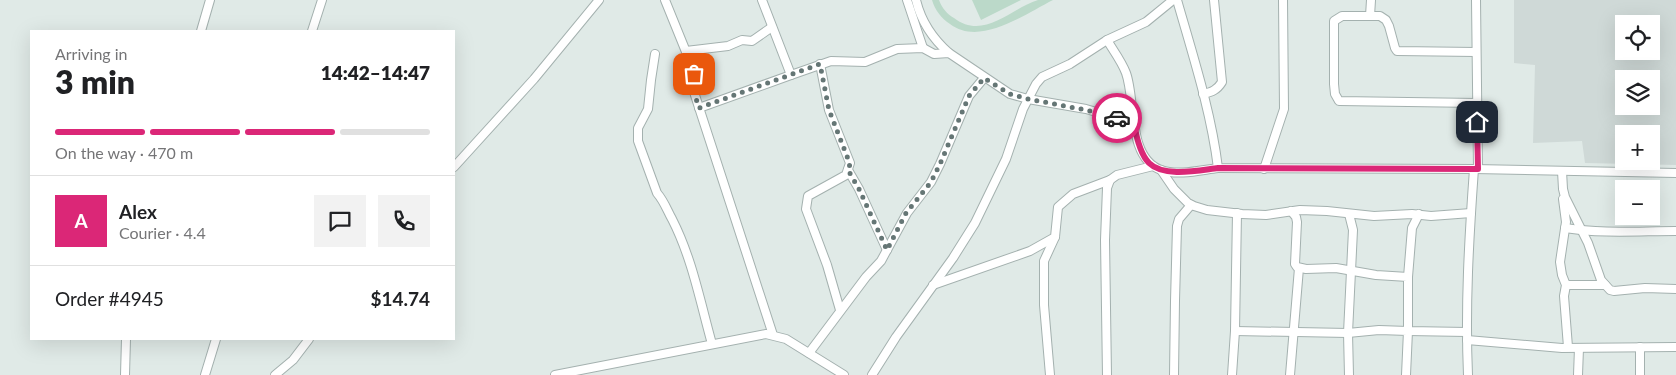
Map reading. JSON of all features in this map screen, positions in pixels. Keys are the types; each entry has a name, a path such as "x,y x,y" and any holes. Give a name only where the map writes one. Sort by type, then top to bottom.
{"street":[{"path":"201,30 210,0"},
{"path":"312,30 322,0"},
{"path":"455,166 517,99 599,0"},
{"path":"665,0 693,69 693,89 773,335"},
{"path":"762,0 791,75"},
{"path":"908,0 923,48"},
{"path":"916,0 924,23 949,53 1010,94 1086,110 1134,123"},
{"path":"872,375 896,337 962,244 1006,159 1023,109 1036,84 1042,77 1070,64 1108,40 1146,22 1173,0"},
{"path":"1177,0 1203,94 1216,148 1218,168"},
{"path":"1203,94 1219,88 1222,82 1214,0"},
{"path":"1264,169 1284,110 1283,0"},
{"path":"1370,16 1372,0"},
{"path":"1468,375 1466,332 1471,213 1476,169 1476,0"},
{"path":"1476,52 1397,50 1393,43 1389,26 1386,20 1380,16 1342,16 1334,21 1334,84 1335,94 1339,101 1477,102"},
{"path":"686,51 728,46 742,40 752,41 772,27"},
{"path":"1108,40 1126,73 1131,94 1134,123 1144,156 1148,163 1161,170 1191,172 1218,168 1476,169 1676,173"},
{"path":"699,108 831,61 865,62 897,49 923,48 934,54 949,53"},
{"path":"655,54 648,110 638,128 638,141 657,193 663,199 684,245 700,294 712,344"},
{"path":"820,64 829,110 850,164 846,175 808,196 806,208 827,265 840,310"},
{"path":"809,353 840,310 881,261 906,213 931,182 969,96 984,78"},
{"path":"1050,375 1044,305 1044,261 1055,237 1058,207 1073,194 1110,180 1117,175 1153,166"},
{"path":"848,170 859,189 887,250"},
{"path":"1161,170 1174,189 1192,205 1207,210 1266,215 1291,210 1327,211 1374,216 1419,214 1431,216 1471,213"},
{"path":"1562,171 1565,228 1560,262 1566,285 1564,296 1568,348"},
{"path":"1107,375 1105,240 1107,188 1110,180"},
{"path":"1563,189 1568,205 1583,231 1601,280 1605,285 1614,291 1644,288 1676,289"},
{"path":"1174,375 1177,226 1179,219 1192,205"},
{"path":"1290,375 1299,268 1295,264 1297,222 1291,210"},
{"path":"1232,375 1235,330 1237,213"},
{"path":"1349,214 1353,230 1348,333 1349,375"},
{"path":"1406,375 1408,277 1412,228 1419,214"},
{"path":"1565,228 1583,231 1676,231"},
{"path":"933,285 1030,251 1055,237"},
{"path":"1299,268 1336,268 1408,277"},
{"path":"1566,285 1605,285"},
{"path":"1235,330 1348,333 1380,330 1466,332"},
{"path":"555,375 760,335 773,335 786,340 844,375"},
{"path":"125,375 126,340"},
{"path":"205,375 216,340"},
{"path":"276,375 293,360 308,340"},
{"path":"1467,340 1568,348 1676,347"},
{"path":"1640,347 1640,375"},
{"path":"1578,375 1579,348"}],"shaded area":[{"path":"1514,0 1676,0 1676,165 1660,165 1660,125 1615,125 1615,164 1585,163 1582,141 1533,143 1535,65 1514,63"}],"green space":[{"path":"932,0 939,0 949,15 954,18 965,24 976,26 987,25 997,21 1038,0 1053,0 1002,26 975,32 962,30 947,22 941,16"},
{"path":"972,0 1021,0 981,20"}],"way so far":[{"path":"694,74 693,89 699,108 820,64 829,110 850,164 848,170 859,189 887,250 906,213 931,182 969,96 984,78 1010,94 1117,118"}],"route":[{"path":"1117,118 1134,123 1148,163 1161,170 1191,172 1218,168 1235,170 1478,169 1477,122"}]}
